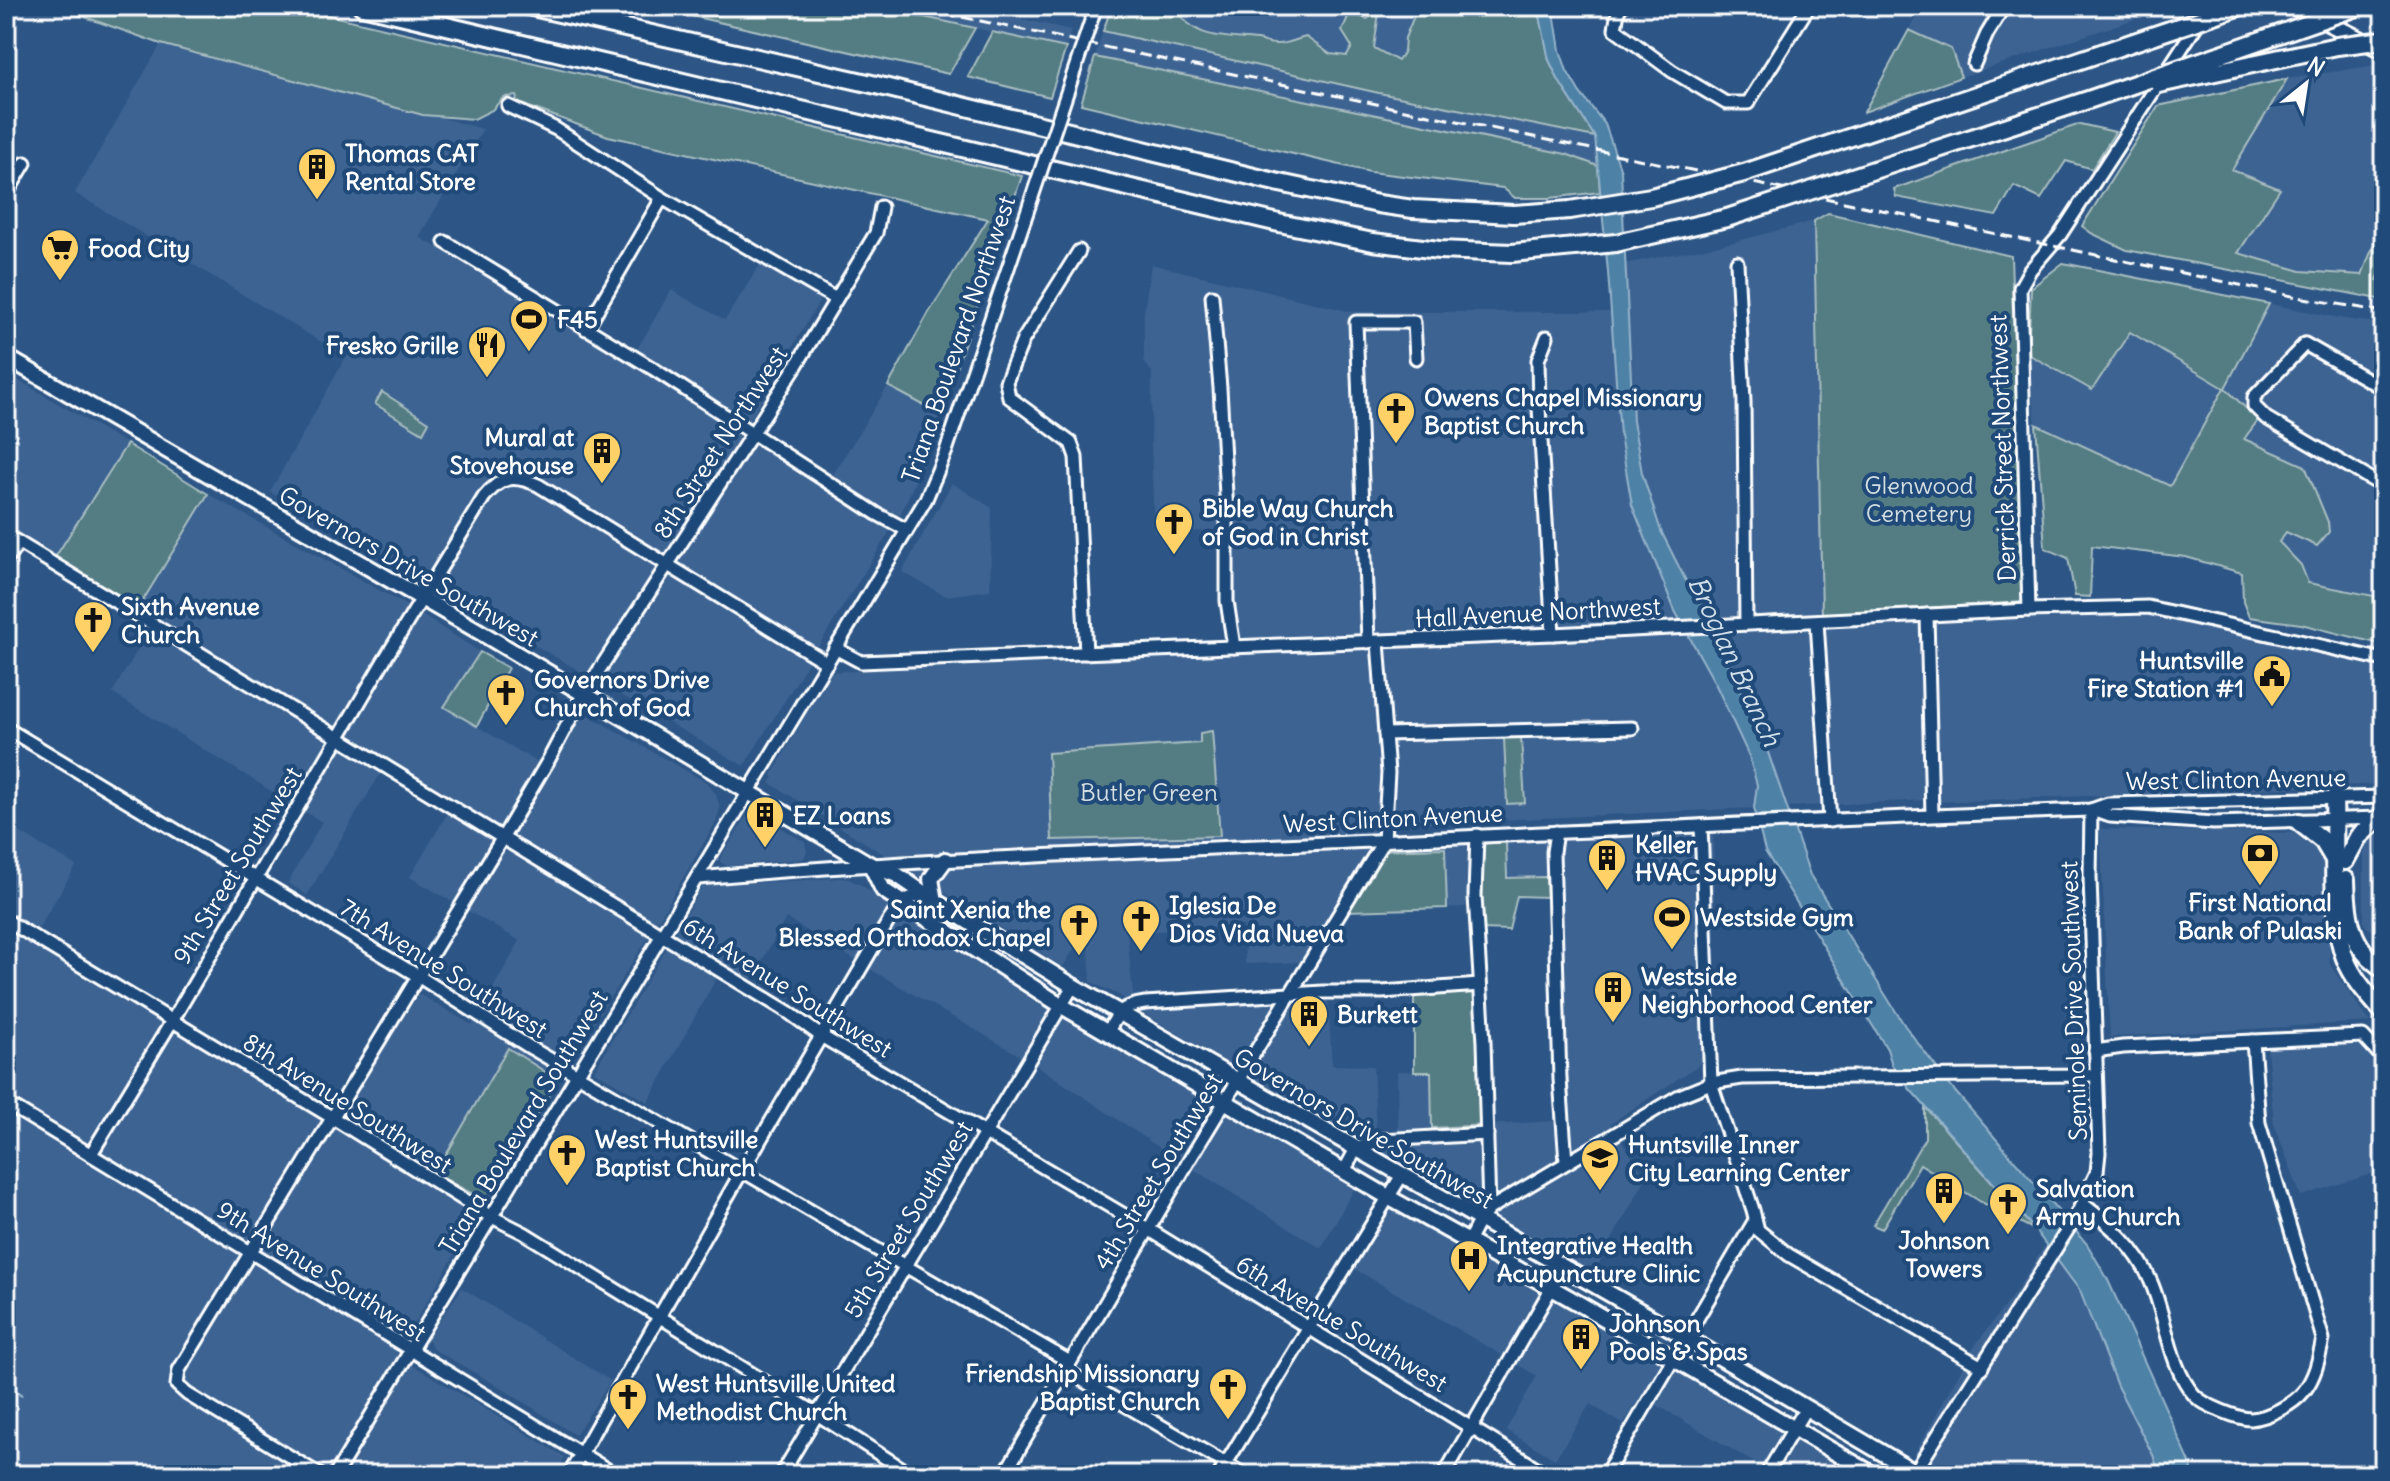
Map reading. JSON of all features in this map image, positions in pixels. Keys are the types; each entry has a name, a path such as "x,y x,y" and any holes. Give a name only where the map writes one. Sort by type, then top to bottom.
{"highway":[{"path":"362,6 1279,223 1373,242 1439,250 1512,253 1616,243 1727,218 2091,99 2360,6"},
{"path":"528,6 1378,204 1413,209 1514,214 1570,210 1651,197 1744,173 2241,6"},
{"path":"2091,99 2337,46 2384,40"},
{"path":"2338,798 2340,862 2336,913 2339,936 2345,959 2361,987 2384,1013"},
{"path":"2340,862 2358,837 2381,818"},
{"path":"2299,822 2323,841 2340,862 2352,932 2367,956 2384,969"}],"main road":[{"path":"2294,6 2309,10 2384,51"},
{"name":"Governors Drive Southwest","path":"6,357 871,865 897,875 1073,986 1402,1175 1484,1215 1563,1268 1916,1474"},
{"path":"931,898 931,879 945,860"},
{"name":"Governors Drive Southwest","path":"871,865 883,890 1062,1006 1874,1475"}],"street":[{"name":"Triana Boulevard Northwest","path":"748,792 926,499 946,451 1096,6"},
{"path":"1621,6 1615,29 1672,71 1726,103 1748,103 1809,6"},
{"path":"1974,64 2004,6"},
{"name":"Derrick Street Northwest","path":"2029,610 2020,288 2030,270 2060,235 2209,6"},
{"path":"508,106 556,129 662,198 836,299"},
{"path":"6,195 25,163"},
{"path":"586,329 662,198"},
{"name":"8th Street Northwest","path":"320,1475 187,1394 177,1385 179,1370 503,837 583,695 876,233 881,207"},
{"path":"445,242 652,368 877,514 907,530"},
{"path":"1079,251 1023,340 1006,382 1009,397 1071,443 1076,457 1086,653"},
{"path":"1737,262 1744,402 1746,624"},
{"path":"1212,296 1227,513 1227,601 1234,647"},
{"path":"1384,840 1388,773 1373,642 1356,322 1414,322 1416,358"},
{"path":"1547,337 1538,360 1553,634"},
{"path":"2384,389 2305,344 2254,397 2254,406 2266,418 2384,487"},
{"name":"9th Street Southwest","path":"91,1154 484,497 494,486 506,478 522,478 538,485 667,565"},
{"name":"6th Avenue Southwest","path":"6,535 788,1012 821,1036 1148,1229 1548,1475"},
{"path":"6,560 19,543"},
{"path":"667,565 827,663"},
{"name":"Hall Avenue Northwest","path":"835,648 861,662 2148,607 2384,660"},
{"path":"1927,615 1932,815"},
{"path":"1817,622 1830,821"},
{"name":"7th Avenue Southwest","path":"6,728 169,824 531,1048 905,1266 1245,1475"},
{"path":"1385,734 1632,728"},
{"name":"Triana Boulevard Southwest","path":"335,1475 748,792"},
{"name":"West Clinton Avenue","path":"698,878 945,860 2091,810 2108,804 2384,797"},
{"name":"West Clinton Avenue","path":"2091,810 2110,816 2214,823 2381,818"},
{"name":"Seminole Drive Southwest","path":"1916,1474 2075,1218 2097,1172 2091,810"},
{"path":"1701,826 1711,1083 1758,1230 1789,1255 1982,1367"},
{"path":"1556,832 1553,852 1560,1079 1566,1162"},
{"path":"1477,835 1475,896 1487,1134 1484,1215"},
{"name":"4th Street Southwest","path":"1004,1475 1148,1229 1384,840"},
{"path":"569,1475 888,922 912,896 931,898"},
{"name":"8th Avenue Southwest","path":"6,920 490,1216 524,1233 912,1475"},
{"path":"1107,1033 1119,1012 1128,1006 1145,1003 1480,985"},
{"name":"5th Street Southwest","path":"781,1475 1073,986"},
{"path":"2095,1051 2123,1047 2363,1036 2384,1059"},
{"path":"2083,1204 2132,1249 2142,1264 2151,1282 2179,1372 2196,1398 2224,1412 2251,1419 2285,1408 2305,1390 2317,1368 2323,1339 2259,1123 2253,1041"},
{"path":"1468,1242 1484,1215 1566,1162 1679,1096 1711,1083 1742,1078 2095,1075"},
{"name":"9th Avenue Southwest","path":"6,1103 616,1475"},
{"path":"1344,1171 1356,1149 1381,1140 1487,1134"},
{"path":"1219,1475 1402,1175"},
{"path":"1605,1475 1755,1220"},
{"path":"1444,1475 1563,1268"},
{"path":"1766,1475 1806,1408"}],"shaded area":[{"path":"873,6 964,6 1071,30 1066,48"},
{"path":"1174,6 1418,6 1399,61 1374,48 1378,13 1367,19 1351,12 1349,41 1352,48 1348,56 1330,55 1306,37 1277,44 1208,35 1189,24"},
{"path":"1538,6 1553,6 1560,50 1567,71 1605,124 1621,171 1633,421 1642,473 1661,531 1685,579 1707,612 1731,672 1762,735 1810,875 1905,1026 1952,1088 2087,1244 2107,1278 2193,1475 2160,1475 2117,1386 2080,1291 2035,1230 1892,1065 1887,1049 1765,851 1754,808 1757,785 1749,756 1715,683 1675,611 1632,505 1620,435 1595,137 1549,60"},
{"path":"1922,6 2174,6 1961,77 1951,49 1909,30"},
{"path":"1103,31 1379,93 1595,137 1598,166 1565,154 1095,57"},
{"path":"161,44 483,129 419,237 630,362 671,290 725,320 763,260 823,295 748,423 831,478 888,386 940,414 923,464 901,513 744,766 270,492 346,357 75,193"},
{"path":"2382,64 2384,218 2362,276 2301,271 2238,253 2232,170 2287,79"},
{"path":"1814,221 1822,613 1921,608 1927,800 1786,807 1762,735 1731,672 1707,612 1685,579 1661,531 1642,473 1633,421 1624,264 1730,243"},
{"path":"1151,264 1352,312 1611,312 1620,435 1632,505 1675,611 1715,683 1749,756 1757,785 1754,808 1374,826 1371,849 1303,962 1245,964 1244,926 1127,933 1133,995 1287,986 1281,996 1290,1001 1328,1000 1332,1065 1373,1066 1376,1132 1398,1131 1397,1071 1431,1072 1433,1128 1555,1121 1546,878 1507,878 1506,842 1713,835 1717,1053 1610,1124 1646,1178 1593,1274 1144,1014 1119,995 1091,982 1088,935 1082,935 1063,967 770,783 830,672 1226,654 1218,531 1154,532 1152,372 1144,362 1144,313"},
{"path":"2269,304 2384,324 2384,598 2308,583 2301,565 2278,542 2286,532 2329,532 2328,522 2305,466 2244,439 2225,388 2170,486 2036,424 2028,354 2092,390 2130,331 2224,387"},
{"path":"6,373 127,444 49,567 6,541"},
{"path":"952,483 992,508 990,590 946,596 902,572"},
{"path":"208,494 411,608 480,652 445,707 537,762 572,706 706,782 716,794 720,808 716,822 558,1080 508,1049 435,1174 340,1115 419,994 472,1025 520,941 410,877 447,814 382,771 307,895 288,883 322,822 112,693 156,619 139,607"},
{"path":"2145,615 2384,665 2384,784 1934,802 1932,623"},
{"path":"756,813 805,842 807,852 803,859 727,866 720,862 747,816"},
{"path":"6,824 76,866 36,932 6,914"},
{"path":"2100,829 2301,833 2317,844 2326,862 2330,965 2370,1022 2110,1037"},
{"path":"2384,830 2384,937 2366,927 2364,921 2364,849 2369,837"},
{"path":"1477,844 1480,906 1447,908 1444,845"},
{"path":"838,878 861,885 1046,1008 1211,1103 1178,1160 1036,1065 786,918 751,980 724,964 648,1102 594,1071 703,886"},
{"path":"6,924 478,1215 396,1355 565,1457 554,1475 6,1475"},
{"path":"2384,1034 2384,1170 2301,1196 2274,1124 2267,1047"},
{"path":"1230,1112 1355,1187 1321,1248 1193,1169 1224,1114"},
{"path":"1378,1201 1663,1360 1860,1475 1775,1475 1642,1396 1623,1424 1590,1404 1555,1459 1506,1430 1537,1376 1343,1262"},
{"path":"2046,1244 2080,1292 2117,1386 2160,1475 1945,1475 1913,1457 1973,1348 2017,1290"},
{"path":"462,1288 611,1381 575,1435 433,1349 428,1338"}],"green space":[{"path":"54,6 289,6 1022,176 940,414 888,386 928,314 988,219 608,136 516,102 517,96 504,97 492,110 474,119 423,115 161,44"},
{"path":"647,6 873,6 975,28 949,74"},
{"path":"1112,6 1174,6 1191,26 1210,35 1275,44 1306,37 1330,54 1347,56 1352,47 1342,31 1350,12 1367,19 1379,12 1374,48 1398,61 1418,6 1538,6 1549,60 1595,137 1379,93 1103,31"},
{"path":"1909,30 1951,49 1961,77 1864,112"},
{"path":"992,32 1066,48 1050,97 968,77"},
{"path":"1095,57 1566,154 1598,166 1600,192 1550,198 1515,198 1503,188 1370,172 1081,104"},
{"path":"2287,79 2232,170 2280,189 2238,253 2301,271 2362,275 2384,218 2384,263 2377,280 2384,281 2384,300 2127,250 2082,226 2158,106"},
{"path":"2080,124 2115,132 2092,169 2066,161 2041,199 2014,186 1996,216 1896,197 1894,189"},
{"name":"Glenwood Cemetery","path":"1828,213 2011,256 2023,602 1822,614 1814,221"},
{"path":"2063,263 2269,304 2225,388 2258,420 2244,439 2305,466 2328,522 2329,532 2317,546 2286,532 2279,542 2301,565 2308,583 2384,598 2384,645 2301,624 2249,617 2243,602 2242,573 2186,557 2092,546 2090,597 2075,596 2068,558 2045,548 2036,424 2170,486 2224,388 2130,332 2092,390 2028,354 2031,288"},
{"path":"382,392 429,422 423,433 375,404"},
{"path":"127,444 208,494 139,607 85,575 79,586 49,567"},
{"path":"480,652 508,668 477,726 444,707"},
{"name":"Butler Green","path":"1212,731 1220,836 1052,840 1048,753 1200,743 1200,733"},
{"path":"1504,738 1521,738 1525,803 1507,804"},
{"path":"1506,842 1507,878 1546,877 1547,897 1517,896 1509,930 1482,929 1477,844"},
{"path":"1445,848 1447,908 1347,911 1380,850"},
{"path":"1474,993 1485,1125 1432,1128 1431,1072 1414,1072 1414,995"},
{"path":"508,1048 558,1080 486,1201 435,1174"},
{"path":"1925,1107 2035,1230 1981,1202 1920,1164 1882,1229 1873,1225 1925,1138"}],"waterway":[{"path":"6,1292 13,1261"},
{"path":"6,1383 21,1395"}],"railway":[{"path":"909,6 2292,296 2384,312"}],"place":[{"name":"Thomas CAT Rental Store","path":"317,201"},
{"name":"Food City","path":"60,282"},
{"name":"F45","path":"529,353"},
{"name":"Fresko Grille","path":"487,379"},
{"name":"Owens Chapel Missionary Baptist Church","path":"1396,445"},
{"name":"Mural at Stovehouse","path":"602,485"},
{"name":"Bible Way Church of God in Christ","path":"1174,556"},
{"name":"Sixth Avenue Church","path":"93,654"},
{"name":"Huntsville Fire Station #1","path":"2272,708"},
{"name":"Governors Drive Church of God","path":"506,727"},
{"name":"EZ Loans","path":"765,849"},
{"name":"First National Bank of Pulaski","path":"2260,887"},
{"name":"Keller HVAC Supply","path":"1607,892"},
{"name":"Westside Gym","path":"1672,951"},
{"name":"Iglesia De Dios Vida Nueva","path":"1141,953"},
{"name":"Saint Xenia the Blessed Orthodox Chapel","path":"1079,957"},
{"name":"Westside Neighborhood Center","path":"1613,1024"},
{"name":"Burkett","path":"1309,1048"},
{"name":"West Huntsville Baptist Church","path":"567,1187"},
{"name":"Huntsville Inner City Learning Center","path":"1600,1192"},
{"name":"Johnson Towers","path":"1944,1225"},
{"name":"Salvation Army Church","path":"2008,1236"},
{"name":"Integrative Health Acupuncture Clinic","path":"1469,1293"},
{"name":"Johnson Pools & Spas","path":"1581,1371"},
{"name":"Friendship Missionary Baptist Church","path":"1228,1421"},
{"name":"West Huntsville United Methodist Church","path":"628,1431"}],"water label":[{"name":"Broglan Branch","path":"1735,661"}]}
